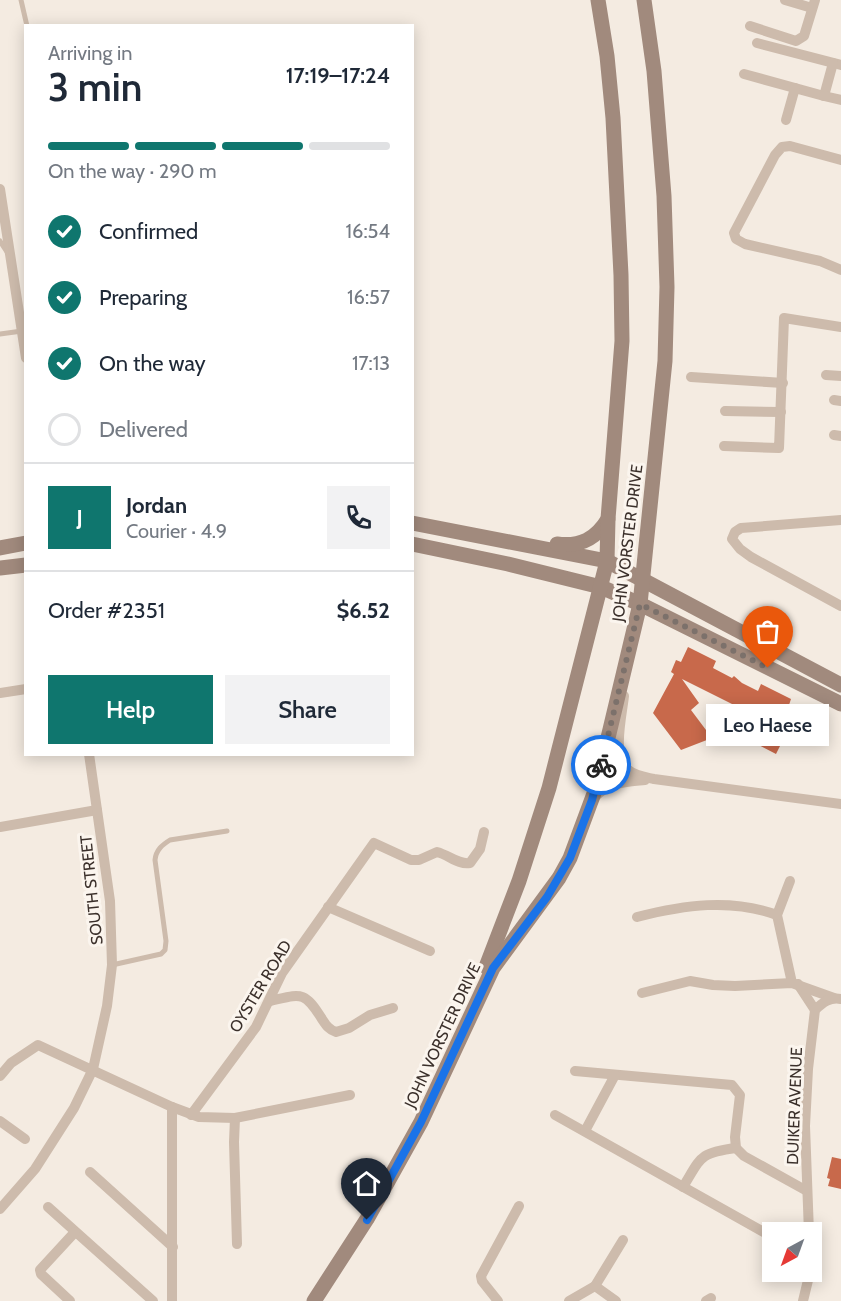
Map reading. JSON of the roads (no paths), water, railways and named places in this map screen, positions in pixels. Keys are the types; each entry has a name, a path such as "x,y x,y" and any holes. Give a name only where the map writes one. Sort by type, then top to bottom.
{"main road":[{"name":"JOHN VORSTER DRIVE","path":"307,1301 363,1216 411,1129 445,1061 488,963 519,881 549,788 607,561 608,519 622,341 621,275 613,118 607,56 598,0"},
{"name":"JOHN VORSTER DRIVE","path":"314,1301 367,1220 410,1143 450,1063 493,968 559,878 570,858 592,800 644,580 665,361 668,287 664,195 654,71 644,0"},
{"path":"453,530 566,545 584,542 598,533 608,519"},
{"path":"414,523 607,561 841,685"},
{"path":"0,548 24,543"},
{"path":"414,544 487,559 601,587 640,604 841,704"},
{"path":"0,568 24,565"}],"street":[{"path":"750,27 796,40 804,36 814,4 785,0"},
{"path":"757,43 837,64 824,96"},
{"path":"744,74 841,100"},
{"path":"786,120 795,88"},
{"path":"841,160 790,146 782,147 775,155 734,233 736,239 745,244 820,261 841,270"},
{"path":"0,189 23,331"},
{"path":"724,446 779,448 784,318 841,327"},
{"path":"826,375 841,376"},
{"path":"691,377 783,382"},
{"path":"725,411 781,412"},
{"path":"841,520 741,528 732,538 740,549 752,557 841,606"},
{"path":"629,651 619,755 627,769 654,779 841,804"},
{"path":"0,693 24,689"},
{"name":"SOUTH STREET","path":"0,1209 35,1169 74,1108 93,1069 107,1006 112,965 110,901 89,756"},
{"path":"592,800 611,785 654,779"},
{"path":"0,827 97,810"},
{"name":"OYSTER ROAD","path":"190,1114 256,1027 282,973 374,843 411,860 419,860 437,852 464,864 470,864 480,849 484,832"},
{"path":"790,881 777,915 795,983 815,1010 824,1002 838,999"},
{"path":"637,917 670,909 706,905 749,908 777,915"},
{"path":"328,907 429,951"},
{"path":"642,993 690,981 724,986 795,983 838,999"},
{"path":"270,1002 296,996 305,997 327,1026 336,1032 349,1028 370,1015 393,1008"},
{"name":"DUIKER AVENUE","path":"808,1222 806,1115 808,1070 815,1010"},
{"path":"0,1076 11,1063 38,1045 172,1107 208,1118 235,1118 350,1095"},
{"path":"575,1071 732,1085 740,1095 736,1148 744,1156 807,1191"},
{"path":"585,1131 615,1075"},
{"path":"172,1107 172,1301"},
{"path":"555,1115 762,1231"},
{"path":"235,1118 237,1244"},
{"path":"0,1121 25,1138"},
{"path":"683,1187 705,1155 736,1148"},
{"path":"90,1172 173,1247"},
{"path":"498,1301 482,1281 481,1276 519,1206"},
{"path":"48,1207 153,1301"},
{"path":"70,1301 40,1272 75,1232"},
{"path":"569,1301 595,1286 623,1240"},
{"path":"803,1301 808,1282"},
{"path":"595,1286 616,1301"}],"lane":[{"path":"21,0 27,24"},
{"path":"0,241 10,256"},
{"path":"0,334 23,331"},
{"path":"112,965 161,954 165,950 166,941 154,860 156,853 170,840 227,831"}],"place":[{"name":"Leo Haese","path":"768,668"}]}
